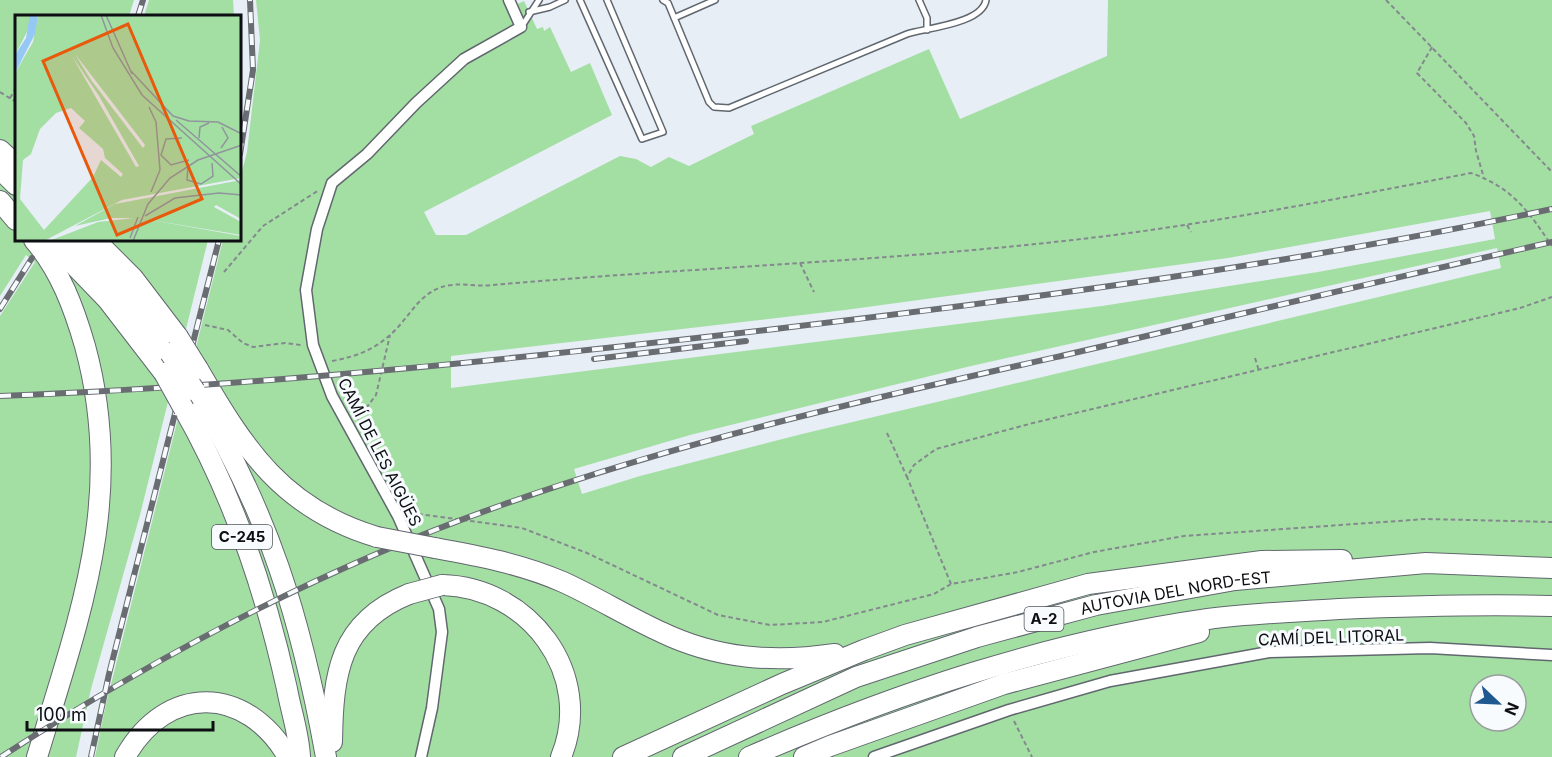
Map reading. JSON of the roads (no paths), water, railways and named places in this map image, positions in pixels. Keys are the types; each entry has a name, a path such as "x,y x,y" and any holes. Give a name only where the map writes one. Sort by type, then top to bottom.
{"highway":[{"path":"0,150 15,164"},
{"path":"0,169 15,184"},
{"path":"0,200 15,210"},
{"path":"0,200 15,219"},
{"path":"35,242 53,266 80,331 98,409 102,460 100,512 91,574 37,757"},
{"name":"C-245","path":"52,242 108,299 164,373 201,440 259,581 283,670 300,757"},
{"name":"C-245","path":"76,242 174,345 195,391 238,468 273,544 303,641 326,757"},
{"path":"97,242 134,278 174,345 198,369 234,432 273,477 326,516 377,537 499,560 546,575 663,633 715,651 755,659 781,660 864,650"},
{"path":"623,757 782,684 864,650 905,635 1088,584 1262,561 1312,559 1426,563"},
{"name":"AUTOVIA DEL NORD-EST","path":"683,757 856,677 977,637 1096,605 1235,580 1426,563 1552,568"},
{"path":"331,757 336,677 344,651 354,633 370,616 388,603 442,585 460,586 506,601 525,614 541,631 563,674 568,698 569,726 561,757"},
{"name":"AUTOVIA DEL NORD-EST","path":"749,757 898,696 1021,659 1145,630 1260,613 1442,604 1552,606"},
{"path":"804,757 1004,684 1260,613"},
{"path":"125,757 140,735 157,718 183,706 205,703 227,705 254,716 274,735 288,757"}],"street":[{"path":"508,0 521,27"},
{"name":"CAMÍ DE LES AIGÜES","path":"421,757 432,708 441,643 439,609 398,516 332,396 313,345 306,290 316,229 332,183 367,154 464,59 521,27"},
{"name":"CAMÍ DEL LITORAL","path":"874,757 1009,710 1110,681 1269,652 1430,648 1552,656"}],"lane":[{"path":"521,27 539,0"},
{"path":"529,12 550,7 565,0"},
{"path":"580,0 642,139 663,132 607,0"},
{"path":"663,0 674,18 709,102 721,109 729,108 907,34 938,30 976,13 982,9 986,0"},
{"path":"674,18 715,0"},
{"path":"919,0 927,18 927,30"}],"railway":[{"path":"138,15 143,0"},
{"path":"242,141 253,70 250,0"},
{"path":"0,396 195,386 388,370 775,329 1165,278 1359,247 1552,209"},
{"path":"91,757 109,674 218,242"},
{"path":"1,757 121,683 244,616 307,585 436,529 571,482 709,440 850,404 1552,242"},
{"path":"0,309 32,258"},
{"path":"594,359 746,341"}]}
